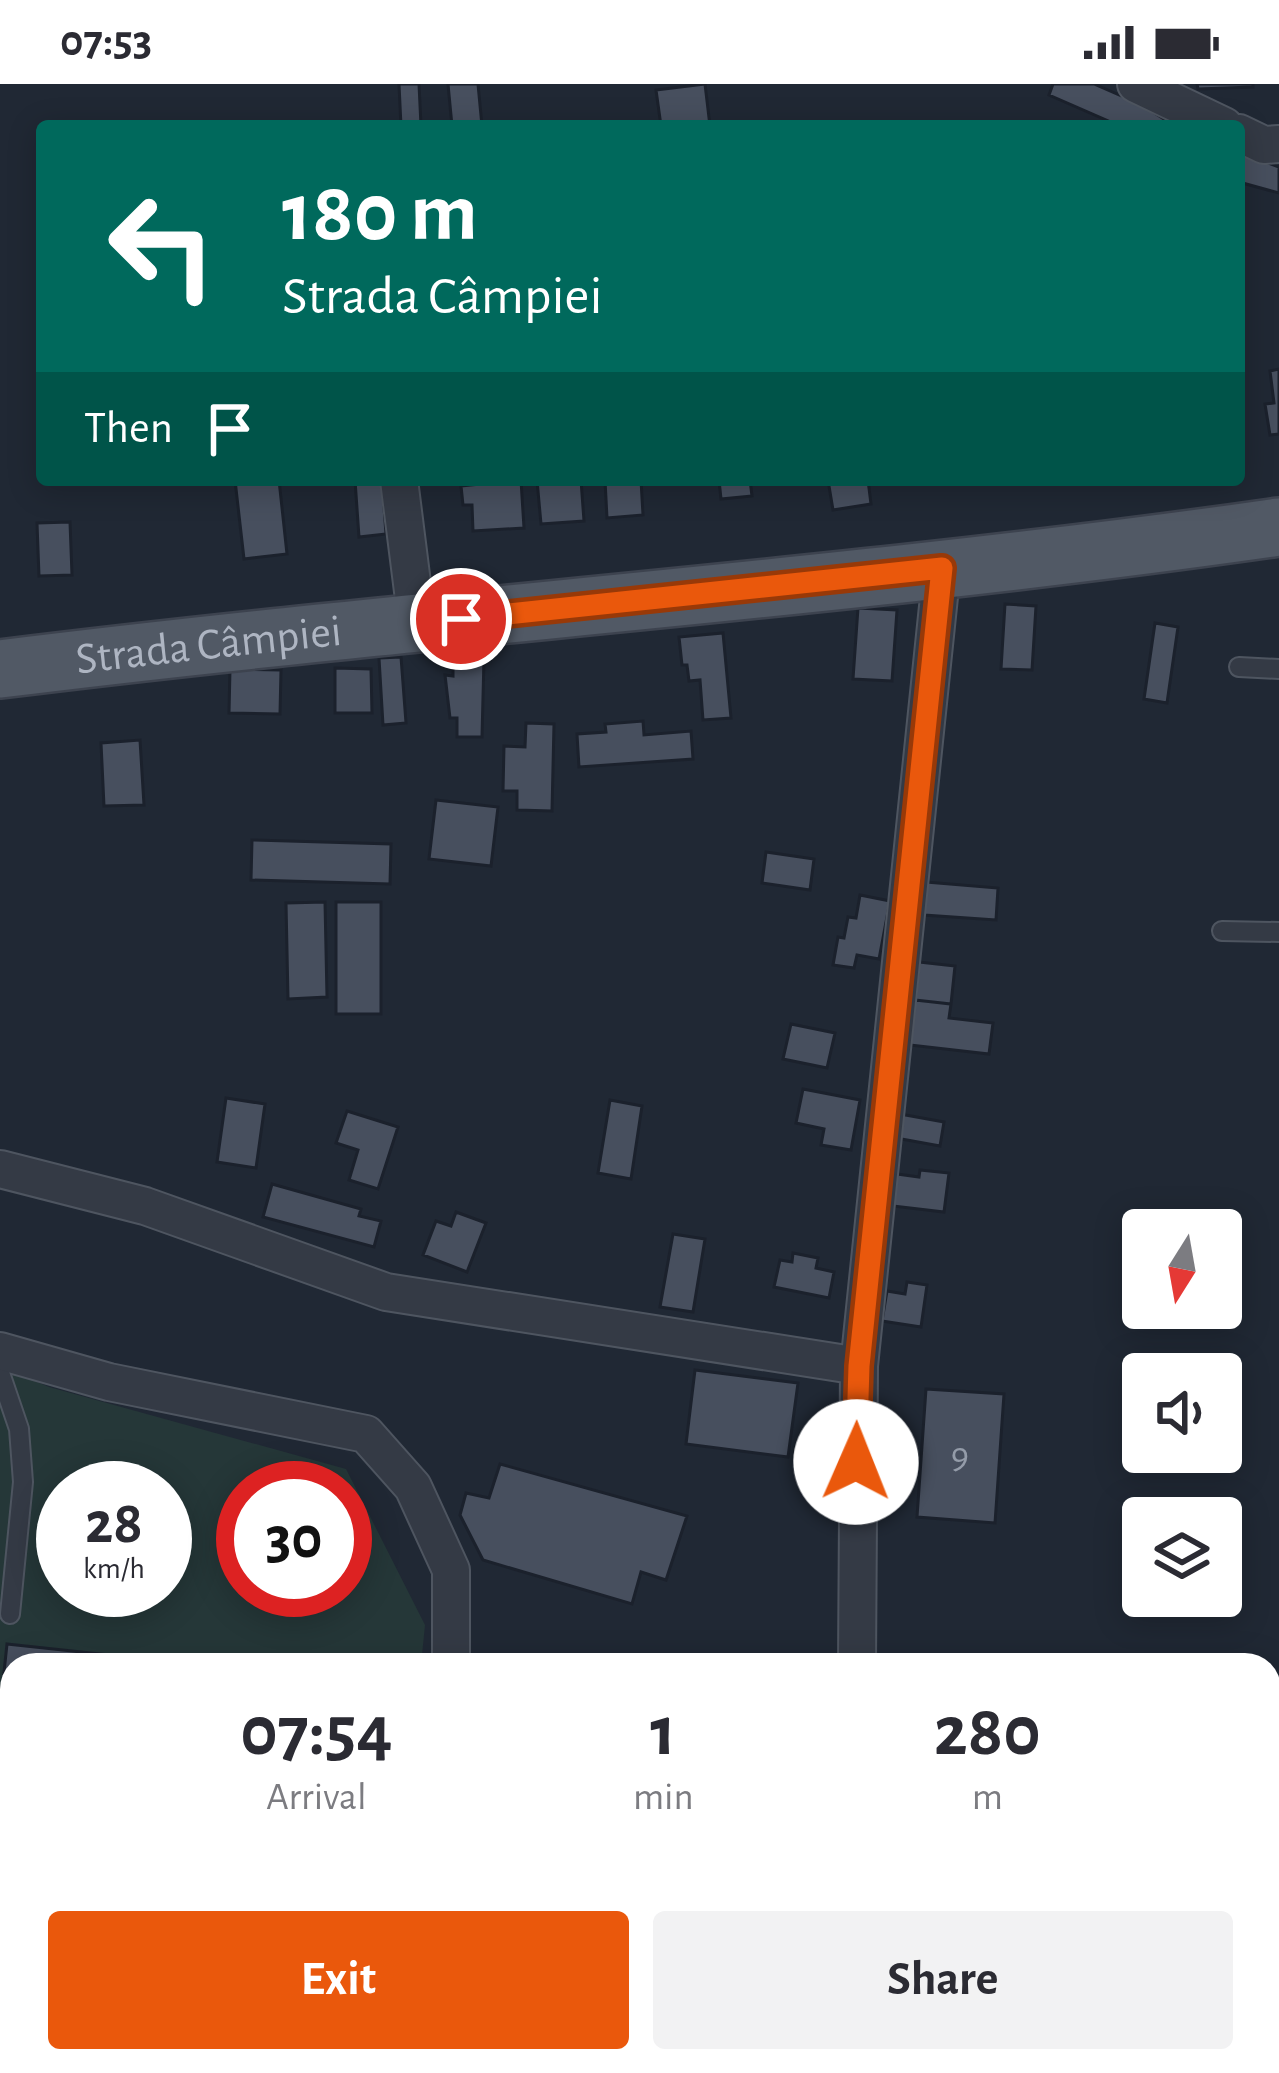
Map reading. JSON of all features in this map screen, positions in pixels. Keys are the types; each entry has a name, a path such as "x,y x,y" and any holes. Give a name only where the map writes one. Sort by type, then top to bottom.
{"main road":[{"name":"Strada Câmpiei","path":"0,669 1279,527"}],"street":[{"path":"1136,84 1211,120"},
{"path":"1245,136 1264,146 1279,144"},
{"path":"400,486 417,623"},
{"path":"857,1653 859,1366 942,568"},
{"path":"0,1168 145,1206 386,1292 859,1366"},
{"path":"0,1351 109,1382 366,1434 413,1487 452,1570 451,1653"}],"lane":[{"path":"1238,667 1279,669"},
{"path":"1222,931 1279,932"},
{"path":"0,1373 19,1429 23,1482 10,1614"}],"shaded area":[{"path":"0,1366 49,1387 317,1461 216,1461 216,1617 372,1617 372,1520 425,1625 422,1653 0,1653"}],"building":[{"path":"399,84 419,84 421,120 401,120"},
{"path":"448,84 478,84 481,120 451,120"},
{"path":"705,84 709,120 660,120 656,90"},
{"path":"1053,84 1094,84 1166,120 1106,120 1049,95"},
{"path":"1197,84 1253,84 1253,87 1198,89"},
{"path":"1245,154 1279,167 1279,193 1245,184"},
{"path":"1279,369 1279,434 1270,435 1265,404 1274,403 1270,371"},
{"path":"236,486 280,486 287,554 244,559"},
{"path":"355,486 382,486 386,534 359,537"},
{"path":"461,486 521,486 524,528 473,531 472,505 463,505"},
{"path":"538,486 581,486 584,521 541,524"},
{"path":"605,486 641,486 643,515 607,518"},
{"path":"720,486 751,486 752,496 721,499"},
{"path":"829,486 869,486 871,504 833,510"},
{"path":"70,522 72,575 39,576 37,523"},
{"path":"1005,604 1036,606 1032,670 1001,669"},
{"path":"858,608 897,610 892,681 853,679"},
{"path":"1155,623 1178,627 1167,703 1144,699"},
{"path":"723,633 731,718 703,720 700,680 689,681 679,637"},
{"path":"401,657 406,723 383,725 379,658"},
{"path":"453,657 484,658 482,737 457,737 457,718 450,718 445,675 453,676"},
{"path":"335,668 371,669 372,713 335,713"},
{"path":"230,669 281,670 280,714 229,713"},
{"path":"643,721 644,735 691,731 693,759 579,767 577,734 606,732 605,724"},
{"path":"526,723 554,724 552,811 517,810 517,791 503,791 504,746 525,747"},
{"path":"140,740 144,805 104,806 101,743"},
{"path":"436,800 498,807 491,866 429,859"},
{"path":"252,840 391,844 390,884 251,880"},
{"path":"766,852 814,859 810,890 762,883"},
{"path":"926,882 998,888 996,920 924,915"},
{"path":"860,895 890,901 879,959 857,955 854,968 833,965 838,937 844,938 848,917 856,918"},
{"path":"325,902 327,997 288,999 286,903"},
{"path":"336,902 381,902 381,1014 336,1014"},
{"path":"919,962 955,966 951,1004 915,1000"},
{"path":"915,1000 951,1004 949,1018 993,1023 989,1054 910,1045"},
{"path":"791,1024 835,1033 827,1068 783,1059"},
{"path":"803,1089 860,1100 851,1150 821,1145 824,1129 796,1123"},
{"path":"226,1098 265,1104 256,1168 217,1162"},
{"path":"610,1100 642,1106 631,1179 598,1173"},
{"path":"347,1111 398,1127 378,1189 349,1180 358,1150 336,1143"},
{"path":"900,1114 944,1122 940,1146 896,1138"},
{"path":"920,1170 949,1173 944,1212 893,1206 897,1174 919,1177"},
{"path":"272,1184 361,1209 359,1216 381,1221 374,1247 263,1217"},
{"path":"456,1212 486,1223 467,1272 423,1255 436,1221 451,1226"},
{"path":"673,1234 705,1239 693,1312 660,1307"},
{"path":"793,1253 818,1258 816,1268 834,1272 829,1298 774,1287 780,1260 792,1262"},
{"path":"907,1282 927,1285 921,1327 882,1321 887,1291 905,1294"},
{"path":"695,1370 798,1383 788,1457 686,1444"},
{"path":"926,1389 1004,1394 995,1523 917,1517"},
{"path":"500,1464 687,1516 666,1580 641,1572 632,1604 483,1560 460,1515 466,1493 489,1498"},
{"path":"7,1644 91,1653 6,1653"}],"route":[{"path":"461,619 942,568 859,1366 856,1462"}]}
